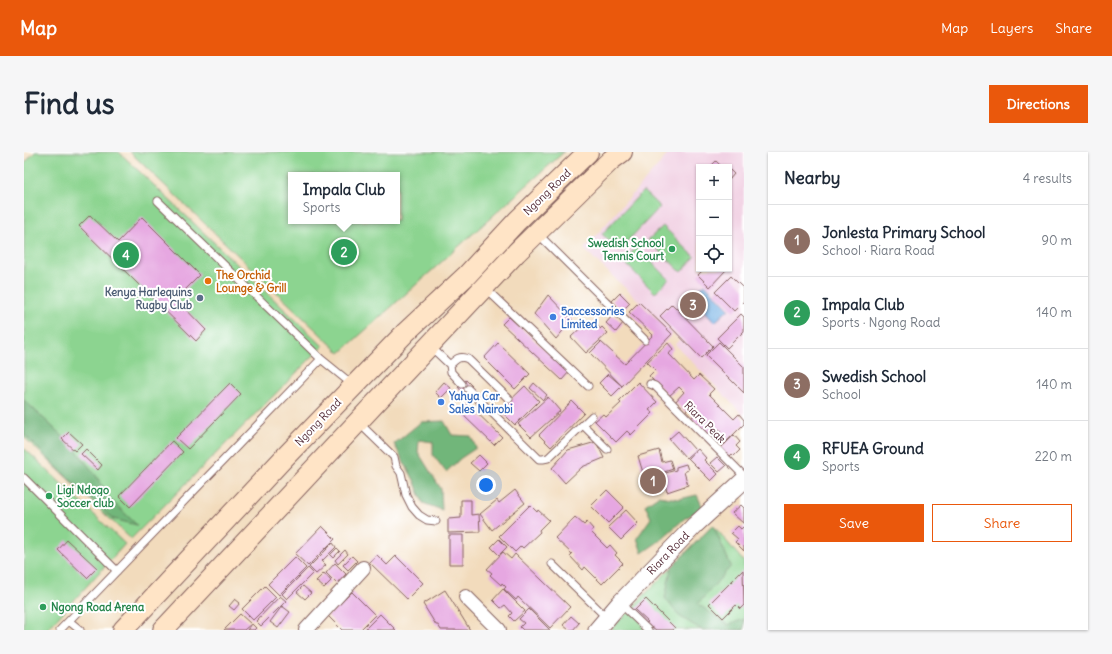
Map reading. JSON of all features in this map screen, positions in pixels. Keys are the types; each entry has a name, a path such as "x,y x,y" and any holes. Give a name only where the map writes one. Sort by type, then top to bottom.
{"main road":[{"name":"Ngong Road","path":"123,630 283,459 406,332 467,276 517,221 588,152"},
{"name":"Ngong Road","path":"163,630 484,287 536,233 611,160 622,152"}],"street":[{"name":"Riara Road","path":"602,624 695,525 744,480"},
{"path":"306,630 363,568"},
{"path":"466,597 499,630"}],"lane":[{"path":"158,201 321,359 354,386"},
{"path":"536,233 645,340"},
{"path":"484,287 588,386"},
{"path":"429,346 450,365 451,372 465,387 539,458 543,460 548,458 592,416"},
{"path":"450,365 459,357 468,359 509,400"},
{"path":"60,630 321,359"},
{"name":"Riara Peak","path":"650,384 655,386 744,476"},
{"path":"358,422 394,457 396,466 401,473 406,495 418,515 427,520 436,521"},
{"path":"583,425 607,449"},
{"path":"24,478 117,571"},
{"path":"552,564 602,624"},
{"path":"624,607 648,630"},
{"path":"70,621 80,630"}],"shaded area":[{"path":"670,152 744,152 744,416 675,344 680,340 584,249"}],"green space":[{"path":"35,152 119,152 323,346 131,539 24,437 24,164"},
{"path":"130,152 564,152 340,353"},
{"path":"643,191 660,207 619,250 602,234"},
{"name":"Swedish School Tennis Court","path":"663,226 695,257 681,272 648,240"},
{"name":"Swedish School Tennis Court","path":"637,247 669,279 655,293 623,261"},
{"path":"24,400 73,446 97,477 110,499 137,525 113,519 67,477 24,434"},
{"path":"444,421 452,435 471,436 476,448 461,458 446,472 433,455 433,442 419,440 418,452 441,489 442,510 423,503 414,480 394,444 421,422"},
{"name":"Ligi Ndogo Soccer club","path":"24,448 125,544 47,630 24,630"},
{"path":"697,495 703,508 684,519 658,542 642,553 637,538 651,518 645,505 658,496 679,499"},
{"path":"713,525 744,562 744,630 610,630"},
{"path":"713,525 731,566 698,604 728,625 744,619 744,630 702,630 679,616 665,598 671,568"}],"water":[{"path":"705,284 729,309 715,322 691,296"}],"building":[{"path":"90,215 118,242 142,217 200,275 176,299 206,330 196,341 79,226"},
{"path":"701,272 724,272 710,287 698,275"},
{"path":"731,276 744,289 744,301 734,311 715,292"},
{"path":"620,293 630,303 622,311 612,301"},
{"name":"5accessories Limited","path":"548,295 572,320 556,339 534,314"},
{"path":"639,302 672,334 622,386 590,353 601,342 625,364 653,335 629,312"},
{"path":"672,304 713,346 701,358 660,316"},
{"path":"741,314 744,317 744,331 727,348 717,338"},
{"path":"613,315 623,323 616,332 606,323"},
{"path":"509,317 569,372 562,380 502,324"},
{"path":"587,322 593,329 597,325 600,329 602,327 608,333 586,353 571,337"},
{"path":"719,342 744,367 744,393 706,355"},
{"path":"498,343 530,374 515,389 484,358"},
{"path":"668,343 673,349 669,354 694,380 699,375 714,389 709,394 734,419 739,414 744,420 744,424 724,444 716,436 721,431 719,429 710,437 691,418 699,411 692,404 685,412 675,402 684,392 679,387 669,396 649,376 655,370 647,362"},
{"path":"608,374 622,386 612,396 599,383"},
{"path":"466,380 472,386 463,393 458,387"},
{"path":"444,382 451,388 441,398 435,392"},
{"path":"638,382 657,402 649,410 653,413 631,435 627,431 616,442 595,421 603,414 606,417 621,403 619,401"},
{"path":"230,383 241,394 188,449 176,438"},
{"path":"534,383 547,395 543,400 530,388"},
{"path":"525,386 539,401 515,425 500,410"},
{"path":"548,397 560,411 531,437 518,424"},
{"path":"572,401 584,413 551,447 539,435"},
{"path":"468,404 502,437 494,445 460,412"},
{"path":"678,431 695,450 686,458 669,439"},
{"path":"69,432 82,444 75,451 62,439"},
{"path":"734,435 740,442 736,446 740,450 734,456 732,454 728,458 719,450"},
{"path":"172,441 183,452 130,507 119,496"},
{"path":"596,442 604,458 582,467 565,483 552,468 568,450"},
{"path":"86,449 102,465 98,470 81,454"},
{"path":"698,449 706,458 704,460 718,474 711,481 688,458"},
{"path":"659,450 662,462 670,460 673,469 661,473 665,486 656,488 652,474 644,476 638,456"},
{"path":"479,455 487,463 479,471 470,463"},
{"path":"717,457 726,466 719,472 710,463"},
{"path":"686,464 688,470 684,472 688,485 667,492 662,474 676,470 676,467"},
{"path":"515,490 525,503 492,530 480,514 497,500 499,503"},
{"path":"607,490 624,507 608,523 591,506"},
{"path":"461,500 471,500 471,515 479,514 480,532 448,533 448,519 461,518"},
{"path":"530,505 549,520 539,530 540,532 523,548 521,546 515,552 499,536"},
{"path":"741,505 744,508 744,524 732,513"},
{"path":"626,510 638,523 621,540 608,527"},
{"path":"575,517 584,525 587,522 593,529 591,532 607,548 610,545 617,553 615,555 623,563 602,584 585,567 583,570 570,556 572,554 555,538"},
{"path":"322,526 335,539 308,566 295,554"},
{"path":"738,526 741,529 744,527 744,551 735,542 738,539 731,533"},
{"path":"449,535 463,535 463,564 449,564"},
{"path":"499,539 507,547 499,555 491,547"},
{"path":"67,540 97,568 87,578 58,550"},
{"path":"333,543 336,547 322,561 326,565 316,574 309,567"},
{"path":"337,548 340,551 333,558 330,555"},
{"path":"345,550 348,554 338,564 335,560"},
{"path":"503,552 511,559 515,554 570,607 550,628 518,597 516,600 504,589 506,587 502,583 501,585 490,575 492,573 487,569"},
{"path":"377,555 387,565 396,556 423,583 407,599 369,562"},
{"path":"352,556 357,561 348,570 343,565"},
{"path":"295,557 306,568 279,595 268,584"},
{"path":"335,563 346,574 337,584 326,573"},
{"path":"308,568 313,573 287,599 282,594"},
{"path":"743,570 744,605 740,609 736,605 723,618 709,604"},
{"path":"324,573 331,581 324,588 316,581"},
{"path":"265,586 276,597 253,620 242,609"},
{"path":"303,586 311,593 305,599 297,592"},
{"path":"503,589 525,611 514,621 509,616 512,613 505,605 501,608 493,600"},
{"path":"445,590 470,630 441,630 438,625 436,625 423,604"},
{"path":"352,592 375,615 360,630 342,630 328,616"},
{"path":"280,596 286,601 261,626 256,621"},
{"path":"235,599 240,603 234,610 229,606"},
{"path":"646,599 675,628 673,630 656,630 652,627 650,629 645,624 648,622 635,610"},
{"path":"282,606 290,612 278,628 270,622"},
{"path":"529,609 550,630 523,630 520,627 524,623 519,619"},
{"path":"240,614 251,624 244,630 224,630"},
{"path":"380,614 396,630 364,630"},
{"path":"571,616 579,623 573,630 569,630 563,625"},
{"path":"252,624 256,628 254,630 247,630"}],"place":[{"name":"Swedish School Tennis Court","path":"672,249"},
{"name":"Impala Club","path":"344,252"},
{"name":"RFUEA Ground","path":"126,255"},
{"name":"The Orchid Lounge & Grill","path":"208,281"},
{"name":"Kenya Harlequins Rugby Club","path":"200,298"},
{"name":"Swedish School","path":"693,305"},
{"name":"5accessories Limited","path":"553,317"},
{"name":"Yahya Car Sales Nairobi","path":"441,402"},
{"name":"Jonlesta Primary School","path":"653,481"},
{"name":"Ligi Ndogo Soccer club","path":"49,496"},
{"name":"Ngong Road Arena","path":"43,607"}]}
